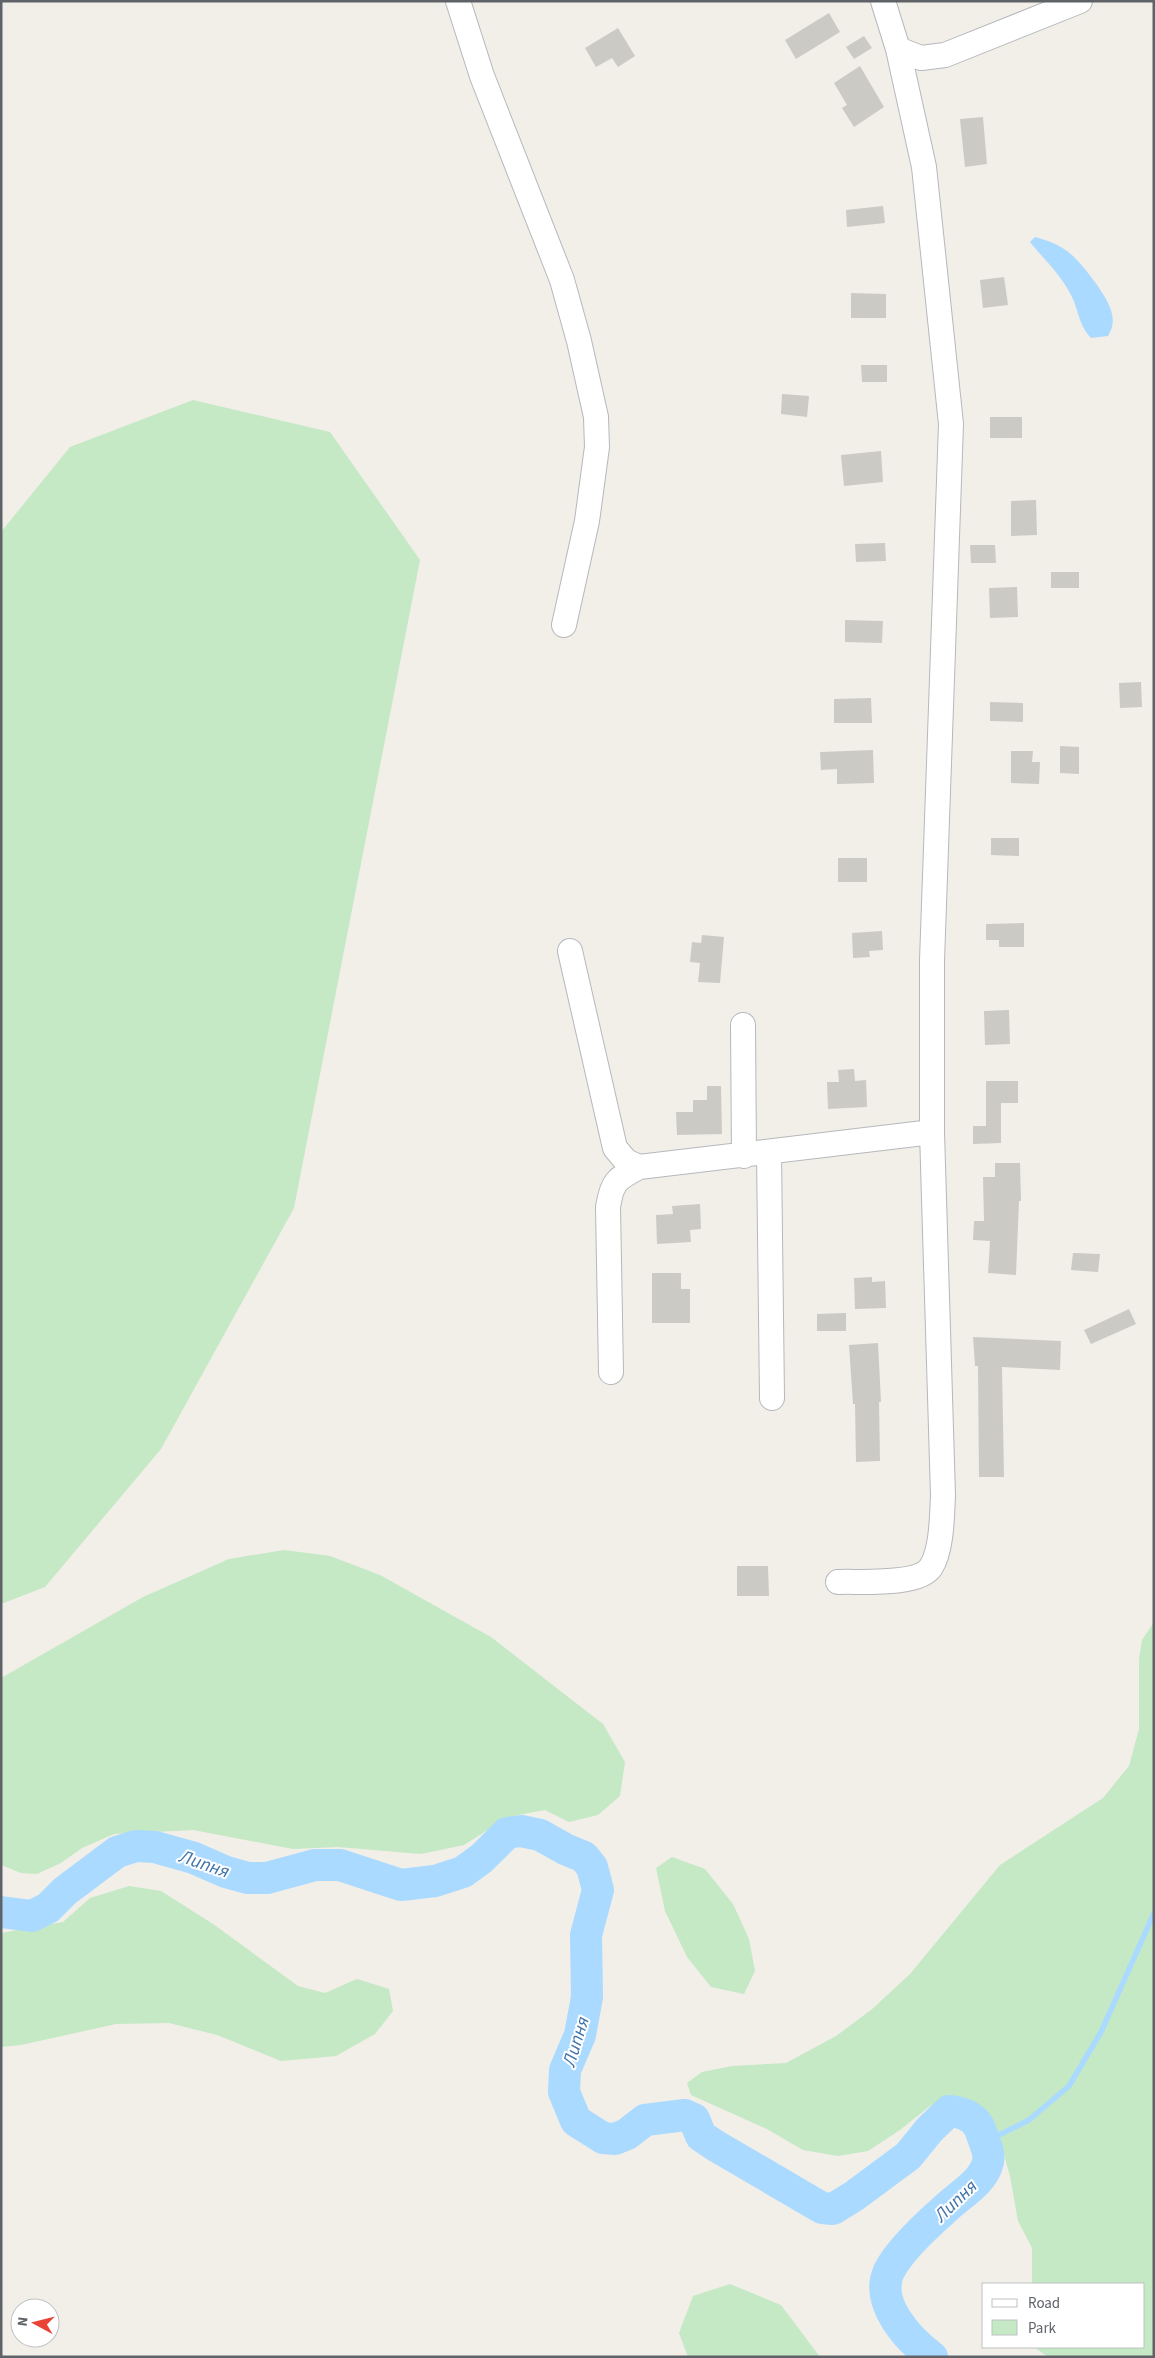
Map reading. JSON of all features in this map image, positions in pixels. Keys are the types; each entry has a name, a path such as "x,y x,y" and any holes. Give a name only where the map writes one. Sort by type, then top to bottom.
{"street":[{"path":"458,1 482,76 562,280 579,341 596,417 597,447 587,521 564,625"},
{"path":"838,1582 920,1577 931,1568 937,1551 943,1495 932,1132 932,961 951,424 924,167 898,49 883,1"},
{"path":"898,49 921,58 945,56 1080,1"},
{"path":"570,951 615,1148 626,1161 638,1167"},
{"path":"744,1025 744,1156"},
{"path":"611,1372 608,1207 611,1188 619,1177 638,1167 744,1156 932,1132"},
{"path":"769,1153 772,1398"}],"green space":[{"path":"193,400 330,432 420,560 294,1208 161,1449 45,1587 1,1604 1,532 70,447"},
{"path":"284,1550 330,1556 380,1575 491,1637 603,1724 625,1762 620,1796 598,1815 569,1822 545,1810 518,1815 494,1826 464,1845 421,1854 338,1847 293,1849 193,1830 114,1834 82,1848 61,1863 37,1874 21,1873 1,1865 1,1678 143,1597 229,1559"},
{"path":"1154,1622 1154,2357 1048,2357 1035,2348 1145,2348 1145,2283 1032,2283 1032,2248 1018,2221 1010,2176 998,2134 985,2117 964,2101 930,2106 900,2130 868,2151 838,2156 803,2150 767,2129 691,2095 687,2083 702,2072 732,2066 786,2063 836,2036 871,2010 910,1974 1000,1865 1103,1798 1129,1766 1139,1729 1139,1659 1142,1640"},
{"path":"672,1857 705,1869 733,1904 749,1939 755,1971 744,1994 711,1987 687,1957 665,1911 656,1868"},
{"path":"129,1886 161,1891 213,1924 298,1986 325,1993 357,1979 389,1989 393,2011 375,2034 336,2056 281,2061 217,2035 169,2023 116,2024 21,2045 1,2047 1,1933 63,1922 90,1898"},
{"path":"730,2284 781,2305 820,2357 688,2357 679,2333 693,2296"}],"water":[{"path":"1035,237 1052,242 1067,251 1094,280 1106,299 1112,314 1112,326 1108,336 1091,338 1087,333 1073,299 1063,282 1030,242"}],"building":[{"path":"829,13 840,32 796,59 785,40"},
{"path":"618,28 635,56 618,67 612,58 596,67 585,48"},
{"path":"864,36 872,48 854,59 846,47"},
{"path":"860,66 884,107 854,127 842,108 847,105 834,83"},
{"path":"983,117 987,164 965,167 960,119"},
{"path":"883,206 885,223 847,227 846,210"},
{"path":"1004,277 1008,305 983,308 980,280"},
{"path":"851,293 886,294 886,318 851,318"},
{"path":"861,365 887,365 887,382 862,382"},
{"path":"782,394 809,396 807,417 781,414"},
{"path":"990,417 1022,417 1022,438 990,438"},
{"path":"881,451 883,482 844,486 841,455"},
{"path":"1036,500 1037,535 1011,536 1011,501"},
{"path":"885,543 886,561 856,562 855,544"},
{"path":"970,545 995,545 996,563 971,563"},
{"path":"1051,572 1079,572 1079,588 1051,588"},
{"path":"1017,587 1018,617 990,618 989,588"},
{"path":"845,620 883,621 882,643 845,642"},
{"path":"1141,682 1142,707 1120,708 1119,683"},
{"path":"871,698 872,723 834,723 834,699"},
{"path":"990,702 1023,703 1023,722 990,721"},
{"path":"1060,746 1079,747 1079,774 1060,773"},
{"path":"873,750 874,783 837,784 837,769 821,770 820,752"},
{"path":"1011,751 1033,751 1032,762 1040,762 1039,784 1011,783"},
{"path":"991,838 1019,838 1019,856 991,855"},
{"path":"838,858 867,858 867,882 838,882"},
{"path":"1024,923 1024,947 999,947 999,940 986,940 986,924"},
{"path":"882,931 883,950 869,951 870,957 853,958 852,933"},
{"path":"702,935 724,937 720,983 698,982 700,963 690,962 692,942 701,943"},
{"path":"1009,1010 1010,1044 985,1045 984,1011"},
{"path":"854,1069 855,1081 866,1080 867,1107 828,1109 827,1082 839,1082 838,1070"},
{"path":"986,1081 1018,1081 1018,1103 1001,1103 1001,1143 973,1144 973,1126 986,1126"},
{"path":"707,1086 721,1086 722,1134 677,1135 676,1112 693,1112 693,1100 707,1100"},
{"path":"995,1163 1020,1163 1021,1201 1019,1201 1016,1275 988,1273 990,1241 973,1240 974,1221 984,1221 983,1177 995,1177"},
{"path":"700,1204 701,1229 690,1230 691,1242 657,1244 656,1215 673,1214 672,1206"},
{"path":"1073,1253 1100,1254 1098,1272 1071,1270"},
{"path":"652,1273 681,1273 681,1289 690,1289 690,1323 652,1323"},
{"path":"872,1277 872,1282 885,1281 886,1308 855,1309 854,1278"},
{"path":"1129,1309 1136,1324 1091,1344 1084,1330"},
{"path":"846,1313 846,1331 817,1331 817,1314"},
{"path":"973,1337 1061,1341 1060,1370 1002,1367 1004,1477 979,1477 978,1366 975,1366"},
{"path":"878,1343 881,1402 879,1402 880,1461 856,1462 855,1404 853,1404 849,1345"},
{"path":"737,1566 768,1566 769,1596 737,1596"}],"waterway":[{"name":"Липня","path":"1,1912 32,1916 48,1908 65,1891 117,1852 136,1846 155,1847 194,1858 226,1872 248,1878 267,1878 315,1865 340,1865 401,1885 435,1881 463,1872 482,1858 507,1833 521,1831 540,1835 584,1857 592,1867 598,1890 586,1935 587,1997 580,2035 565,2070 564,2092 576,2121 603,2138 615,2139 627,2134 645,2120 685,2115 694,2119 701,2136 716,2146 822,2208 833,2209 854,2196 908,2156 930,2129 949,2111 964,2114 973,2119 979,2127 987,2151 988,2162 985,2169 976,2182 930,2222 907,2247 889,2271 886,2283 886,2296 896,2320 913,2341 932,2357"},
{"path":"985,2142 1029,2120 1069,2086 1101,2032 1154,1913"}]}
